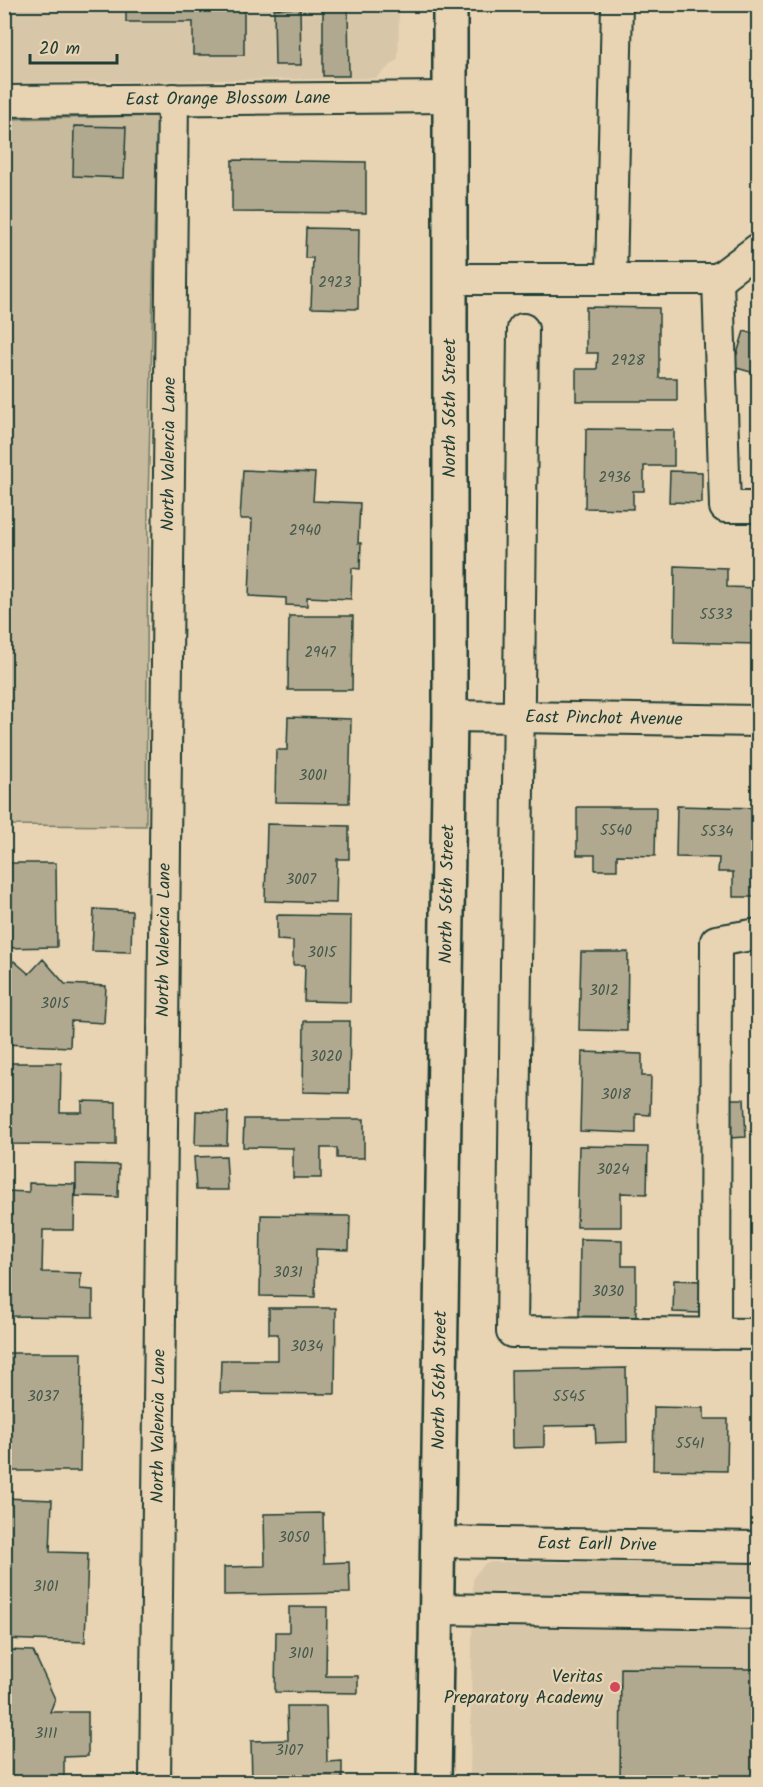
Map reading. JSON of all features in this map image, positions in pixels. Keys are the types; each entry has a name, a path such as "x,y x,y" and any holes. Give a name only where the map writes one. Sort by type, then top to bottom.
{"main road":[{"name":"North 56th Street","path":"434,1782 450,716 450,4"}],"street":[{"path":"611,279 617,4"},
{"name":"East Orange Blossom Lane","path":"4,101 450,97"},
{"name":"North Valencia Lane","path":"155,1782 173,99"},
{"path":"450,279 718,279 759,249"},
{"path":"718,279 724,507 759,507"},
{"path":"523,329 512,1332 759,1334"},
{"name":"East Pinchot Avenue","path":"450,716 759,721"},
{"path":"715,1334 716,941 759,934"},
{"name":"East Earll Drive","path":"437,1542 759,1547"},
{"path":"436,1609 759,1614"}],"shaded area":[{"path":"4,5 399,5 398,59 376,78 5,83"},
{"path":"157,116 148,504 146,826 5,825 5,119"},
{"name":"Veritas Preparatory Academy","path":"486,1563 758,1563 758,1782 470,1782 473,1581 475,1575"}],"building":[{"path":"126,4 276,4 276,7 244,7 244,55 193,55 193,22 126,22"},
{"path":"282,4 333,4 333,6 282,6"},
{"path":"300,8 301,65 275,65 274,9"},
{"path":"348,8 349,76 323,76 323,9"},
{"path":"74,126 126,127 124,178 73,176"},
{"path":"232,160 366,162 366,213 232,212"},
{"path":"306,228 359,229 358,309 311,308 313,258 305,258"},
{"path":"586,307 659,308 659,378 677,378 677,401 576,401 576,369 597,369 598,353 586,353"},
{"path":"744,331 758,335 758,374 733,367"},
{"path":"586,429 674,430 674,466 644,466 644,491 633,491 633,509 585,508"},
{"path":"243,470 315,473 313,501 360,503 358,543 361,543 360,569 352,568 351,599 307,597 307,606 286,605 286,598 249,596 252,519 240,519"},
{"path":"670,471 702,472 702,503 669,502"},
{"path":"675,566 727,568 727,587 758,588 758,644 674,642"},
{"path":"289,616 353,616 352,690 288,690"},
{"path":"288,717 351,719 349,803 275,802 276,750 287,750"},
{"path":"677,806 758,808 758,897 733,897 733,872 718,872 719,858 676,857"},
{"path":"577,807 656,807 655,856 617,855 617,870 595,870 595,855 577,855"},
{"path":"267,824 349,826 349,859 337,859 336,903 265,901"},
{"path":"4,863 56,863 57,947 4,948"},
{"path":"94,909 132,911 131,952 92,951"},
{"path":"277,915 351,916 350,1002 304,1001 305,965 293,965 293,941 277,940"},
{"path":"581,952 628,952 627,1031 579,1030"},
{"path":"43,959 65,984 106,986 104,1023 71,1021 70,1047 4,1044 4,971 14,961 29,974"},
{"path":"304,1021 350,1021 349,1093 303,1092"},
{"path":"582,1052 642,1054 642,1076 651,1076 650,1115 636,1114 636,1133 580,1131"},
{"path":"4,1063 61,1063 60,1112 82,1112 82,1101 116,1102 116,1145 4,1144"},
{"path":"727,1099 744,1099 746,1137 729,1138"},
{"path":"196,1111 228,1112 227,1145 195,1145"},
{"path":"244,1119 364,1119 364,1158 337,1158 337,1148 321,1148 321,1178 293,1178 293,1148 243,1147"},
{"path":"579,1146 648,1147 647,1194 621,1193 621,1227 577,1227"},
{"path":"226,1156 228,1190 196,1190 194,1157"},
{"path":"76,1164 119,1165 118,1197 76,1196"},
{"path":"29,1183 75,1184 74,1230 43,1230 42,1272 81,1273 80,1289 93,1290 93,1317 4,1316 4,1191 29,1192"},
{"path":"261,1215 350,1216 349,1250 316,1249 315,1297 260,1296"},
{"path":"580,1239 622,1240 622,1266 636,1266 636,1319 579,1319"},
{"path":"674,1280 700,1281 699,1313 673,1312"},
{"path":"269,1308 336,1308 335,1394 220,1393 221,1360 278,1360 278,1334 269,1334"},
{"path":"4,1353 82,1353 80,1471 4,1471"},
{"path":"626,1368 627,1442 596,1443 595,1425 544,1426 544,1447 512,1448 511,1370"},
{"path":"654,1407 704,1408 704,1419 728,1419 727,1471 653,1470"},
{"path":"4,1498 52,1500 50,1552 88,1553 85,1642 4,1639"},
{"path":"323,1513 324,1563 349,1562 350,1593 224,1595 224,1567 265,1566 264,1514"},
{"path":"289,1607 327,1607 326,1676 358,1676 358,1693 275,1692 276,1632 289,1632"},
{"path":"4,1650 33,1651 55,1699 50,1712 88,1712 88,1756 64,1757 64,1782 4,1782"},
{"path":"621,1668 758,1669 758,1782 620,1782"},
{"path":"287,1706 326,1706 327,1762 342,1761 342,1782 252,1782 251,1741 288,1740"}],"place":[{"name":"Veritas Preparatory Academy","path":"615,1687"}]}
